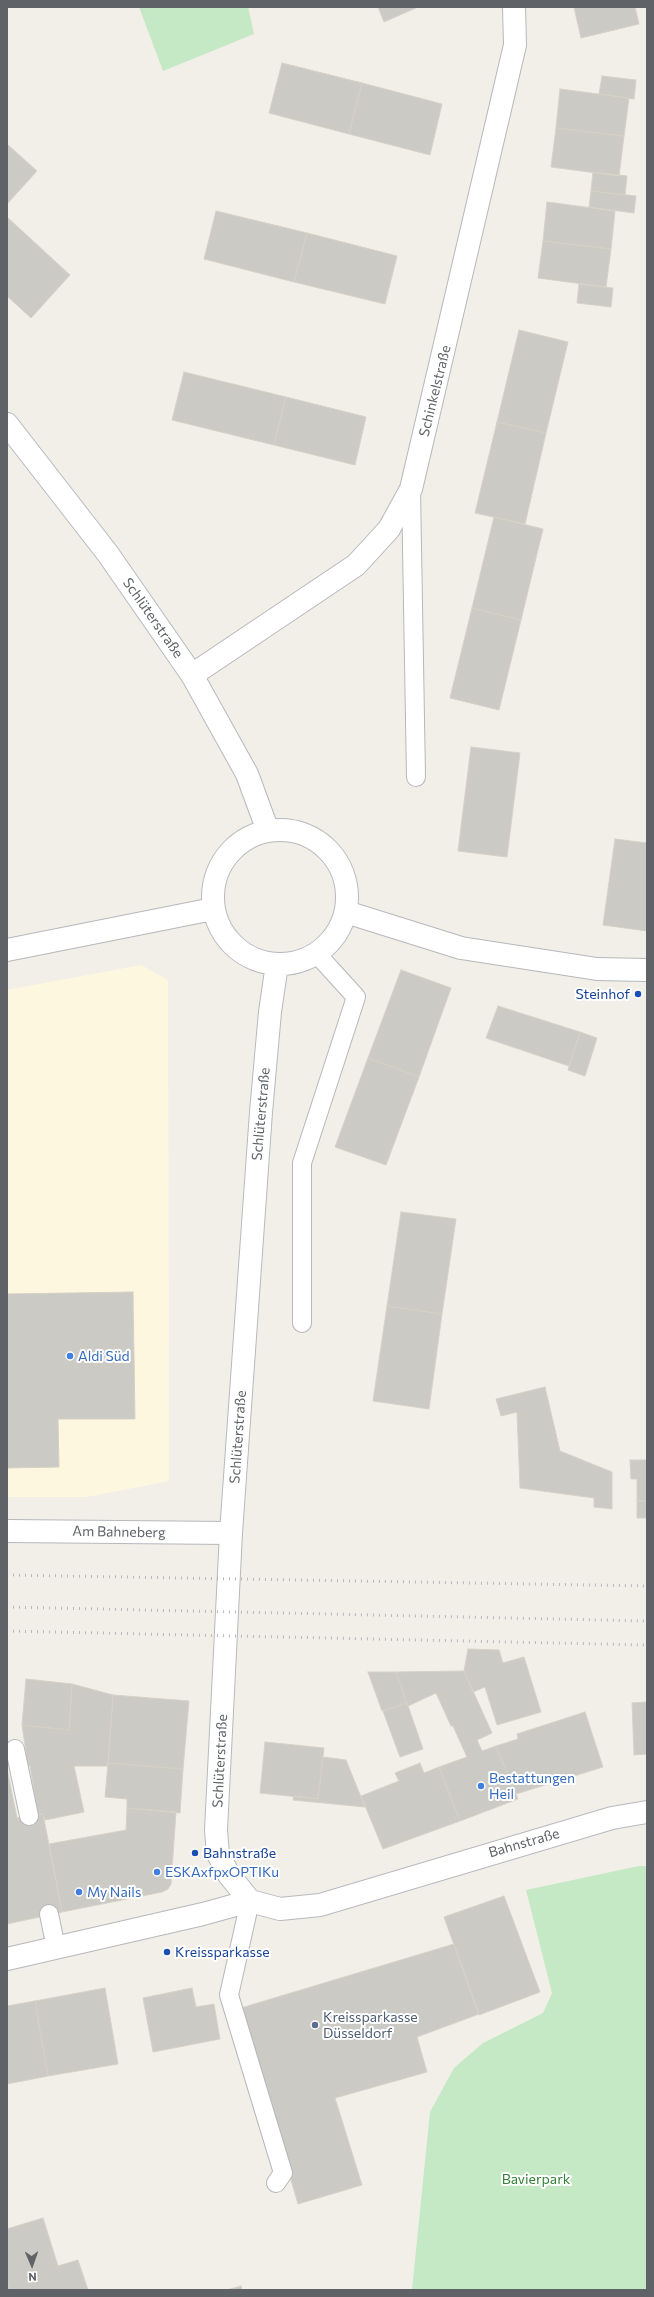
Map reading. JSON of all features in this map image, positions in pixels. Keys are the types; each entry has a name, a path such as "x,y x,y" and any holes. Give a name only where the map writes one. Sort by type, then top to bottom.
{"street":[{"name":"Schinkelstraße","path":"192,675 356,565 389,529 411,489 515,45 514,7"},
{"name":"Schlüterstraße","path":"7,424 108,554 192,675 247,774 268,831"},
{"path":"291,830 312,837 329,851 341,869 347,891 346,912 335,935 316,953 298,962 277,964 255,959 235,948 221,930 213,909 212,883 223,859 236,845 268,831 291,830"},
{"path":"7,950 213,909"},
{"path":"346,912 461,948 597,969 647,970"},
{"name":"Schlüterstraße","path":"250,1901 229,1875 218,1854 216,1830 231,1533 261,1112 270,1012 277,964"},
{"name":"Am Bahneberg","path":"7,1531 231,1533"},
{"name":"Bahnstraße","path":"250,1901 280,1909 320,1905 583,1826 612,1818 647,1812"},
{"path":"7,1959 204,1914 250,1901"}],"lane":[{"path":"411,489 416,777"},
{"path":"302,1323 302,1163 356,997 316,953"},
{"path":"15,1749 29,1816"},
{"path":"250,1901 229,1995 282,2173 276,2183"},
{"path":"50,1914 56,1948"}],"shaded area":[{"path":"141,965 168,980 169,1481 87,1497 7,1497 7,990"}],"green space":[{"path":"139,7 248,7 254,34 163,71"},
{"name":"Bavierpark","path":"639,1866 647,1866 647,2290 412,2290 430,2112 454,2068 483,2043 543,2013 552,1993 526,1890"}],"building":[{"path":"378,7 418,7 384,22"},
{"path":"574,7 635,7 639,24 581,38"},
{"path":"282,63 362,83 349,134 269,113"},
{"path":"602,76 636,80 634,99 599,94"},
{"path":"362,83 442,104 430,155 349,134"},
{"path":"560,89 629,98 624,136 556,128"},
{"path":"556,128 624,136 619,176 551,167"},
{"path":"7,144 37,171 7,204"},
{"path":"593,172 627,176 625,195 591,191"},
{"path":"591,191 636,196 634,213 589,207"},
{"path":"547,202 615,211 611,249 543,241"},
{"path":"216,211 307,233 294,282 204,259"},
{"path":"7,217 70,275 31,318 7,296"},
{"path":"307,233 397,256 385,304 294,282"},
{"path":"543,241 611,249 606,287 538,278"},
{"path":"579,284 613,288 611,307 577,303"},
{"path":"519,330 568,342 546,433 497,422"},
{"path":"184,372 286,397 274,445 172,420"},
{"path":"286,397 366,417 355,465 274,445"},
{"path":"497,422 546,433 525,524 475,513"},
{"path":"494,517 543,529 521,620 472,608"},
{"path":"472,608 521,620 499,710 450,698"},
{"path":"471,747 520,753 507,857 458,851"},
{"path":"615,839 647,843 647,931 603,925"},
{"path":"401,970 451,988 419,1077 368,1058"},
{"path":"498,1006 580,1032 569,1066 486,1038"},
{"path":"580,1032 597,1038 585,1076 568,1070"},
{"path":"368,1058 419,1077 386,1165 335,1147"},
{"path":"401,1212 456,1219 442,1314 387,1306"},
{"name":"Aldi Süd","path":"133,1292 135,1419 58,1419 59,1467 7,1468 7,1294"},
{"path":"387,1306 442,1314 429,1409 373,1401"},
{"path":"545,1387 560,1451 612,1472 612,1509 594,1507 594,1498 520,1488 517,1412 501,1416 496,1399"},
{"path":"630,1460 647,1460 647,1501 637,1501 637,1479 631,1479"},
{"path":"637,1501 647,1501 647,1518 637,1518"},
{"path":"468,1649 499,1650 503,1663 524,1657 541,1712 497,1725 485,1687 473,1692 464,1671"},
{"path":"464,1671 492,1733 477,1740 482,1751 496,1746 518,1799 460,1821 439,1767 467,1757 436,1693 408,1706 396,1672"},
{"path":"368,1672 396,1672 407,1703 382,1711"},
{"path":"26,1679 72,1684 69,1730 22,1725"},
{"path":"72,1684 113,1695 108,1766 74,1766 84,1812 45,1820 43,1814 38,1814 22,1725 69,1730"},
{"path":"113,1695 189,1701 183,1769 108,1763"},
{"path":"647,1702 647,1754 634,1755 632,1703"},
{"path":"407,1703 423,1749 400,1757 383,1711"},
{"path":"585,1712 603,1767 516,1794 496,1746 518,1739 517,1734"},
{"path":"265,1742 324,1748 318,1799 260,1793"},
{"path":"323,1757 346,1760 365,1807 293,1800 294,1796 318,1799"},
{"path":"108,1763 183,1769 180,1813 127,1808 127,1799 105,1797"},
{"path":"420,1763 424,1773 439,1767 460,1821 383,1849 361,1796 399,1781 395,1773"},
{"path":"7,1769 17,1818 43,1814 62,1912 7,1924"},
{"path":"127,1808 176,1812 171,1884 168,1889 162,1892 62,1912 49,1844 126,1830"},
{"path":"504,1896 540,1992 479,2015 444,1917"},
{"path":"454,1944 479,2014 417,2037 427,2072 335,2098 362,2185 298,2204 241,2008"},
{"path":"105,1988 118,2064 48,2076 35,2001"},
{"path":"192,1988 196,2007 214,2004 220,2039 153,2052 143,1998"},
{"path":"35,2001 48,2076 7,2084 7,2006"},
{"path":"43,2218 58,2266 78,2260 88,2290 9,2290 7,2283 7,2229"},
{"path":"241,2286 242,2290 227,2290"}],"railway":[{"path":"7,1575 647,1586"},
{"path":"7,1607 647,1621"},
{"path":"7,1631 647,1645"}],"place":[{"name":"Steinhof","path":"638,994"},
{"name":"Aldi Süd","path":"70,1356"},
{"name":"Bestattungen Heil","path":"481,1786"},
{"name":"Bahnstraße","path":"195,1853"},
{"name":"ESKAxfpxOPTIKu","path":"157,1872"},
{"name":"My Nails","path":"79,1892"},
{"name":"Kreissparkasse","path":"167,1952"},
{"name":"Kreissparkasse Düsseldorf","path":"315,2025"}]}
